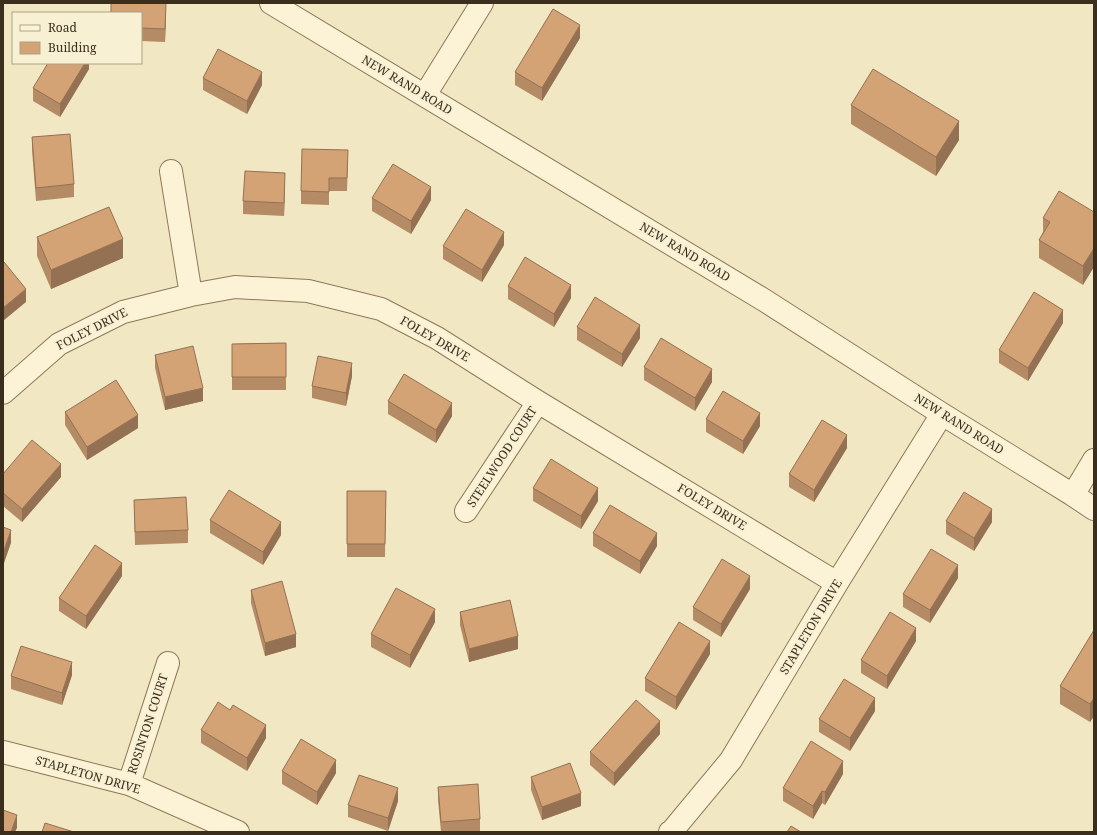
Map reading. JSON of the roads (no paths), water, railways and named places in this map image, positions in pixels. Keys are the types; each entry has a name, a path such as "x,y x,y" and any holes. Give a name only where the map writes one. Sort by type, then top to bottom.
{"street":[{"name":"NEW RAND ROAD","path":"271,3 757,296 942,414 1073,494 1094,509"},
{"path":"425,95 482,3"},
{"path":"171,171 191,295"},
{"name":"FOLEY DRIVE","path":"3,393 59,344 123,312 191,295 235,287 308,291 381,309 437,338 538,402 837,583"},
{"name":"STEELWOOD COURT","path":"466,511 538,402"},
{"name":"STAPLETON DRIVE","path":"670,832 731,760 837,583 942,414"},
{"path":"1073,494 1094,460"},
{"name":"ROSINTON COURT","path":"129,784 168,663"},
{"name":"STAPLETON DRIVE","path":"3,752 129,784 238,832"}]}
